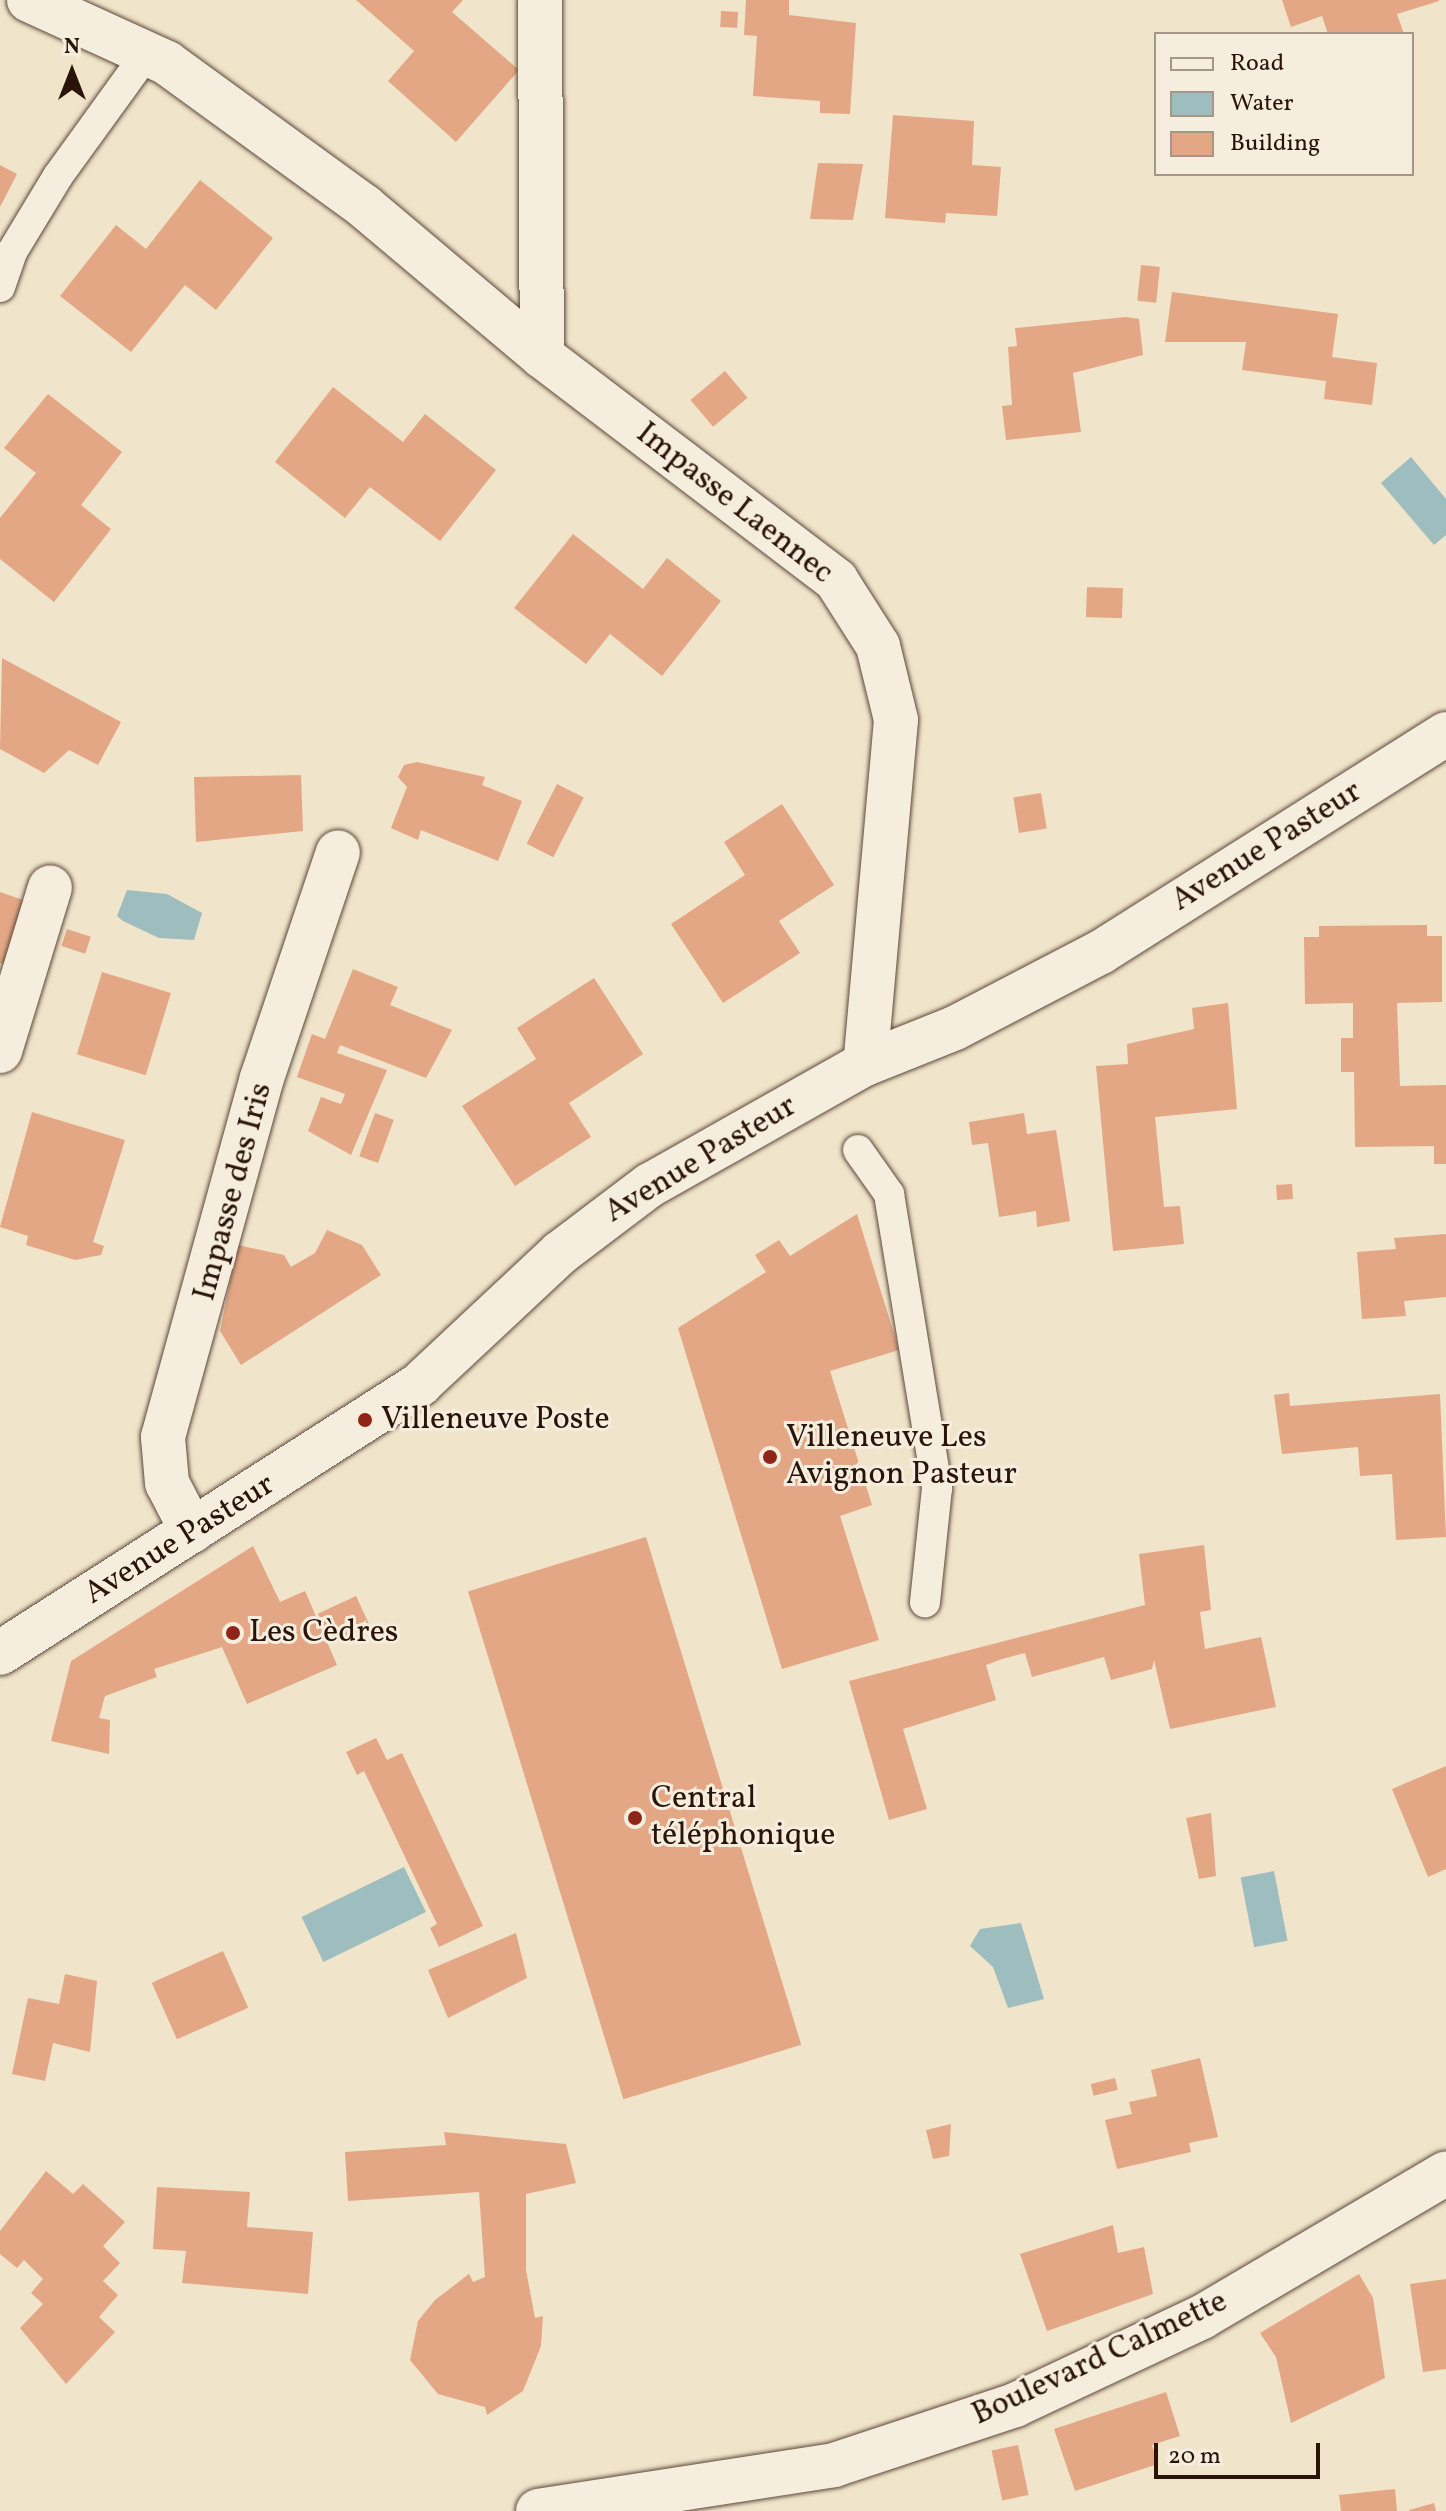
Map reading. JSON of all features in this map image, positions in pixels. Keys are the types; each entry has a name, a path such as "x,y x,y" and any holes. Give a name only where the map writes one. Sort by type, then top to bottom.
{"street":[{"name":"Impasse Laennec","path":"29,0 147,53 365,207 542,356 836,580 878,646 896,720 865,1064"},
{"path":"540,0 542,356"},
{"name":"Avenue Pasteur","path":"0,1653 420,1384 560,1253 627,1201 865,1064 955,1028 1101,952 1446,734"},
{"name":"Impasse des Iris","path":"192,1531 167,1483 163,1437 262,1078 338,852"},
{"path":"0,1051 50,887"},
{"name":"Boulevard Calmette","path":"538,2511 834,2465 1015,2405 1202,2317 1446,2173"}],"lane":[{"path":"0,287 12,252 58,176 147,53"},
{"path":"858,1150 889,1194 937,1488 925,1602"}],"water":[{"path":"1411,457 1446,499 1446,535 1434,545 1381,483"},
{"path":"127,890 167,894 202,913 194,940 159,938 123,921 117,916"},
{"path":"404,1867 426,1912 323,1962 302,1917"},
{"path":"1274,1871 1288,1941 1254,1947 1241,1877"},
{"path":"1021,1923 1044,1999 1008,2008 993,1967 970,1946 980,1929"}],"building":[{"path":"356,0 463,0 452,12 519,70 456,142 388,81 414,51"},
{"path":"746,0 789,0 789,15 856,23 850,114 820,113 820,101 753,96 757,36 744,35"},
{"path":"1282,0 1439,0 1397,14 1403,32 1327,32 1322,16 1291,27"},
{"path":"721,11 738,12 737,28 720,27"},
{"path":"893,115 974,121 972,165 1001,167 997,216 946,213 945,223 885,218"},
{"path":"818,163 863,164 853,220 810,219"},
{"path":"0,165 17,174 0,207"},
{"path":"200,180 273,238 216,310 185,285 131,352 60,296 116,225 146,249"},
{"path":"1141,265 1160,267 1156,303 1137,301"},
{"path":"1172,292 1338,314 1332,357 1377,363 1372,405 1324,399 1326,381 1242,370 1246,342 1165,342"},
{"path":"1126,317 1139,319 1143,355 1073,373 1081,432 1006,440 1002,406 1012,405 1008,347 1017,346 1015,328"},
{"path":"725,371 747,398 713,427 691,400"},
{"path":"333,387 403,442 425,414 496,470 440,541 370,487 345,518 275,462"},
{"path":"48,394 122,452 81,505 111,529 54,602 0,559 0,518 36,473 4,448"},
{"path":"573,534 643,589 667,558 721,601 662,676 610,634 586,664 514,608"},
{"path":"1087,587 1123,588 1122,618 1086,617"},
{"path":"2,658 121,722 98,765 69,750 44,773 0,749"},
{"path":"417,762 485,777 482,785 522,801 498,861 421,830 418,840 391,828 407,787 398,777 404,765"},
{"path":"301,775 303,831 196,842 194,777"},
{"path":"557,784 584,798 553,857 527,844"},
{"path":"1041,793 1047,829 1019,833 1013,797"},
{"path":"782,804 834,885 779,921 800,953 723,1003 671,924 745,875 724,842"},
{"path":"0,892 26,901 6,965 0,963"},
{"path":"1427,925 1427,936 1442,936 1442,1002 1397,1003 1400,1086 1446,1085 1446,1164 1434,1164 1434,1146 1355,1147 1354,1072 1341,1072 1341,1038 1353,1038 1353,1003 1305,1004 1304,937 1319,937 1319,926"},
{"path":"67,929 91,937 85,954 61,946"},
{"path":"353,969 398,987 390,1005 452,1030 426,1078 340,1045 337,1053 387,1070 351,1155 308,1131 321,1097 341,1104 345,1094 297,1077 312,1034 325,1039"},
{"path":"102,972 171,993 146,1075 77,1054"},
{"path":"594,978 643,1054 569,1103 591,1137 515,1186 462,1106 536,1059 517,1028"},
{"path":"1228,1003 1237,1109 1155,1117 1164,1207 1180,1206 1184,1244 1113,1251 1096,1066 1128,1064 1127,1044 1194,1029 1192,1008"},
{"path":"32,1112 125,1140 93,1242 104,1246 101,1255 75,1260 26,1245 28,1236 0,1227"},
{"path":"375,1113 394,1120 378,1163 359,1156"},
{"path":"1024,1113 1027,1134 1056,1130 1070,1221 1037,1227 1036,1211 999,1217 988,1143 972,1145 969,1122"},
{"path":"1292,1184 1293,1199 1277,1200 1276,1185"},
{"name":"Villeneuve Les Avignon Pasteur","path":"857,1214 899,1350 830,1371 872,1505 840,1516 879,1640 782,1669 678,1328 766,1272 755,1255 779,1240 790,1256"},
{"path":"327,1230 362,1245 381,1275 241,1365 220,1331 238,1245 284,1255 291,1267 315,1253"},
{"path":"1446,1234 1446,1297 1404,1301 1406,1316 1362,1319 1357,1252 1396,1249 1394,1238"},
{"path":"1289,1393 1290,1406 1440,1394 1446,1537 1396,1540 1392,1474 1360,1476 1358,1447 1282,1454 1274,1395"},
{"name":"Central téléphonique","path":"646,1537 801,2045 623,2099 468,1591"},
{"path":"1204,1545 1211,1610 1200,1612 1205,1649 1261,1637 1276,1707 1170,1729 1154,1660 1152,1669 1111,1680 1104,1657 1032,1677 1025,1653 1002,1659 986,1665 996,1700 903,1729 927,1809 889,1820 849,1681 1145,1605 1139,1554"},
{"name":"Les Cèdres","path":"253,1546 280,1602 305,1591 337,1665 247,1704 222,1647 154,1669 157,1677 105,1696 99,1718 110,1720 109,1754 51,1741 71,1661"},
{"path":"356,1596 370,1626 332,1644 318,1614"},
{"path":"376,1738 387,1760 402,1753 483,1926 439,1947 430,1928 437,1924 364,1771 357,1775 346,1752"},
{"path":"1446,1766 1446,1869 1428,1877 1392,1789"},
{"path":"1211,1813 1216,1876 1199,1879 1186,1818"},
{"path":"516,1933 527,1978 448,2018 428,1970"},
{"path":"223,1951 248,2008 177,2039 152,1983"},
{"path":"65,1974 97,1981 90,2052 53,2043 45,2081 12,2074 28,1998 59,2004"},
{"path":"1200,2058 1218,2137 1189,2143 1191,2152 1117,2169 1105,2120 1132,2114 1129,2102 1157,2096 1151,2070"},
{"path":"1115,2078 1118,2090 1094,2096 1091,2084"},
{"path":"951,2124 949,2156 933,2159 926,2130"},
{"path":"444,2132 566,2144 576,2183 526,2194 526,2270 535,2318 543,2316 541,2346 523,2391 487,2415 485,2407 438,2394 410,2360 418,2321 435,2300 469,2274 473,2282 485,2277 479,2192 348,2201 345,2152 446,2145"},
{"path":"46,2171 73,2194 83,2184 125,2222 103,2246 120,2263 103,2281 118,2295 99,2317 115,2332 66,2384 20,2328 43,2304 31,2293 43,2279 24,2260 17,2268 0,2254 0,2231"},
{"path":"157,2187 250,2192 247,2227 313,2232 308,2294 182,2283 186,2251 153,2249"},
{"path":"1113,2225 1118,2253 1144,2247 1153,2294 1047,2331 1020,2254"},
{"path":"1359,2274 1373,2298 1385,2378 1291,2423 1276,2357 1260,2333"},
{"path":"1446,2279 1446,2369 1423,2372 1410,2284"},
{"path":"1166,2392 1180,2436 1152,2445 1158,2464 1075,2491 1054,2429"},
{"path":"1018,2445 1029,2495 1002,2500 992,2451"},
{"path":"1395,2489 1397,2511 1341,2511 1339,2495"},
{"path":"1434,2503 1436,2511 1409,2511 1409,2510"}],"place":[{"name":"Villeneuve Poste","path":"365,1420"},
{"name":"Villeneuve Les Avignon Pasteur","path":"770,1457"},
{"name":"Les Cèdres","path":"233,1633"},
{"name":"Central téléphonique","path":"635,1818"}]}
